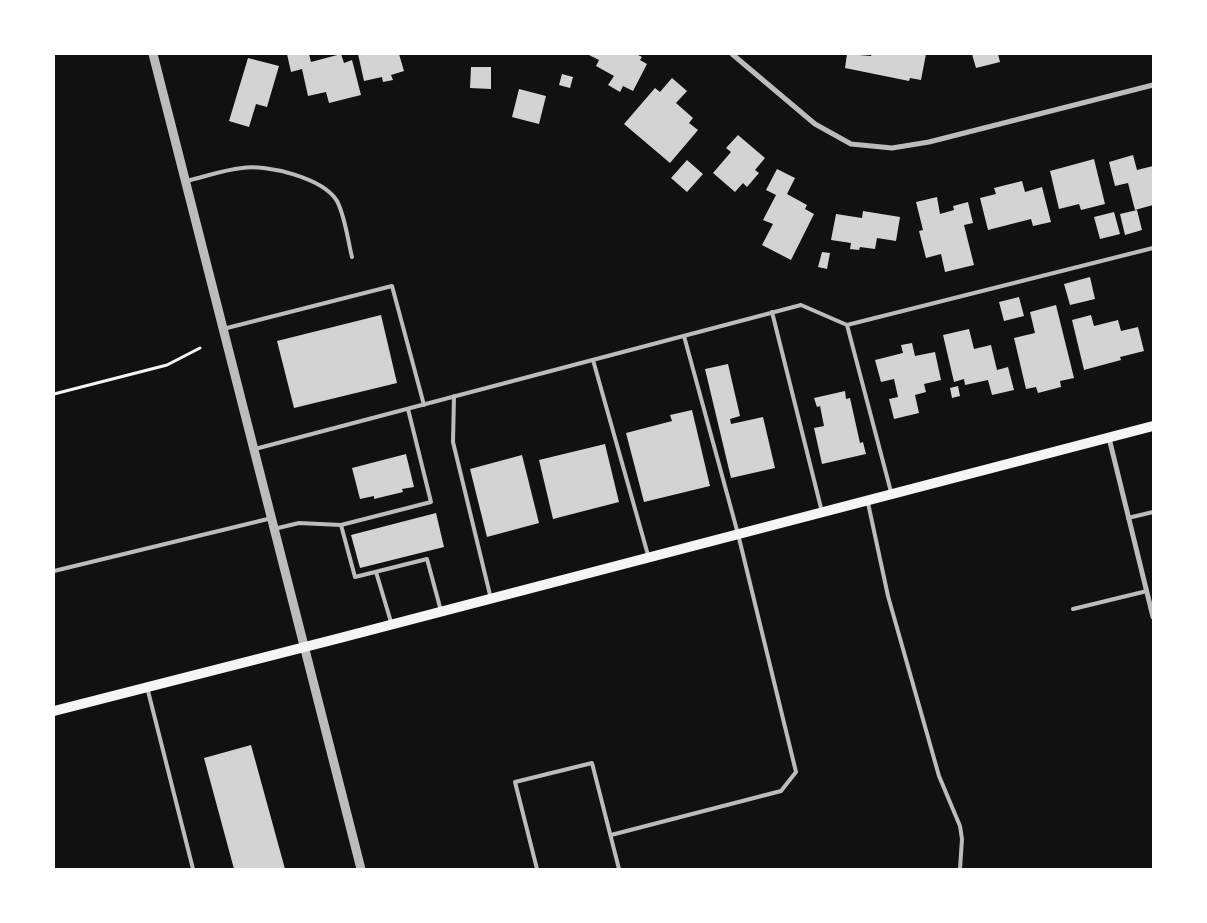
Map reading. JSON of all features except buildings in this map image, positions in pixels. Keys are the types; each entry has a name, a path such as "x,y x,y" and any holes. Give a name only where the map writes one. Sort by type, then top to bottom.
{"main road":[{"path":"54,710 491,599 1153,426"}],"street":[{"path":"153,54 361,869"},
{"path":"732,54 815,124 851,144 892,148 929,142 1153,85"},
{"path":"1109,438 1153,616"}],"lane":[{"path":"186,181 243,167 282,171 305,178 324,188 337,201 352,257"},
{"path":"254,450 801,305 847,325 1153,248"},
{"path":"223,329 392,286 424,405"},
{"path":"772,312 822,512"},
{"path":"847,325 891,494"},
{"path":"610,835 781,791 796,772 738,534 684,336"},
{"path":"593,360 648,558"},
{"path":"454,396 452,442 491,599"},
{"path":"274,529 299,522 342,525 431,502 408,409"},
{"path":"867,500 888,596 939,776 960,826 962,839 960,869"},
{"path":"1128,518 1153,512"},
{"path":"54,570 272,518"},
{"path":"342,525 355,577 427,559 441,611"},
{"path":"376,572 392,624"},
{"path":"1073,609 1147,591"},
{"path":"147,687 193,869"},
{"path":"537,869 516,782 592,763 619,869"}],"path":[{"path":"54,394 168,365 200,348"}]}
